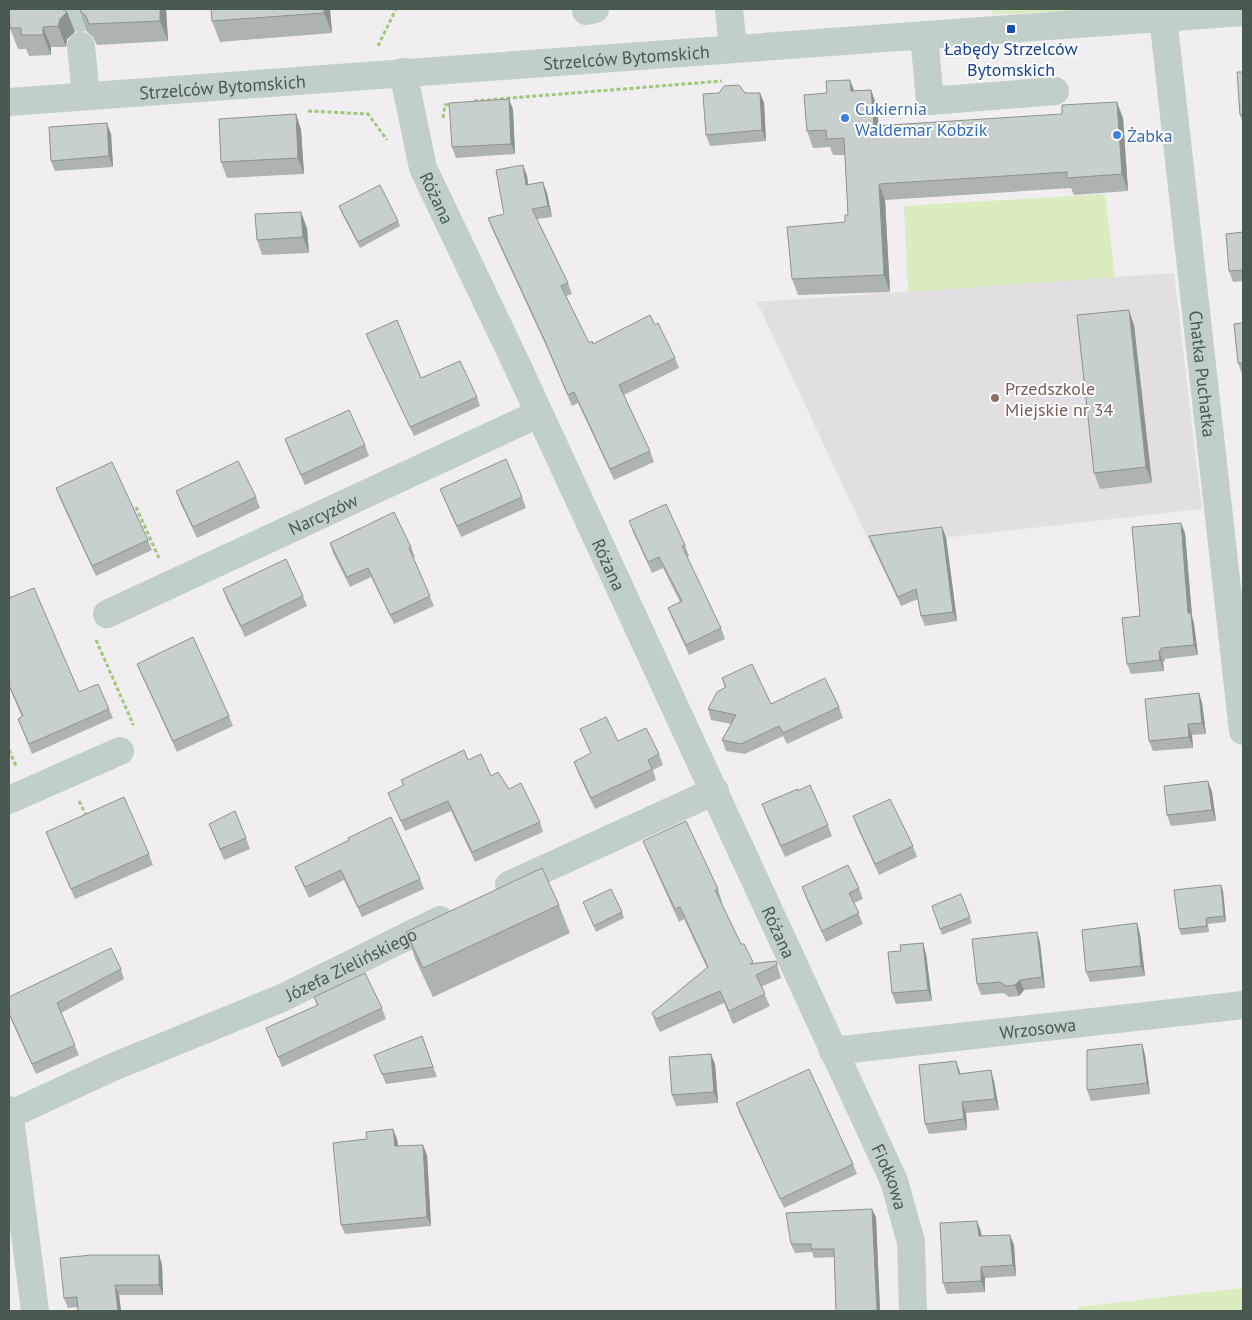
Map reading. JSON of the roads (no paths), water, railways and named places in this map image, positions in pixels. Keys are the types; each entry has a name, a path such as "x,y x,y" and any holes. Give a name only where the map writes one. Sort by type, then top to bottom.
{"street":[{"path":"729,9 733,49"},
{"name":"Strzelców Bytomskich","path":"9,102 1243,12"},
{"name":"Chatka Puchatka","path":"1163,17 1243,731"},
{"path":"924,35 930,101 1055,92"},
{"path":"81,46 86,96"},
{"name":"Różana","path":"403,72 423,168 715,791 833,1051"},
{"name":"Narcyzów","path":"107,614 538,414"},
{"path":"9,800 120,751"},
{"name":"Józefa Zielińskiego","path":"9,1113 114,1067 282,998 537,871 715,791"},
{"name":"Wrzosowa","path":"833,1051 1243,1005"},
{"name":"Fiołkowa","path":"833,1051 894,1181 911,1242 913,1311"},
{"path":"9,1113 35,1311"}],"place":[{"name":"Łabędy Strzelców Bytomskich","path":"1011,29"},
{"name":"Cukiernia Waldemar Kobzik","path":"845,118"},
{"name":"Żabka","path":"1117,135"},
{"name":"Przedszkole Miejskie nr 34","path":"995,398"}]}
